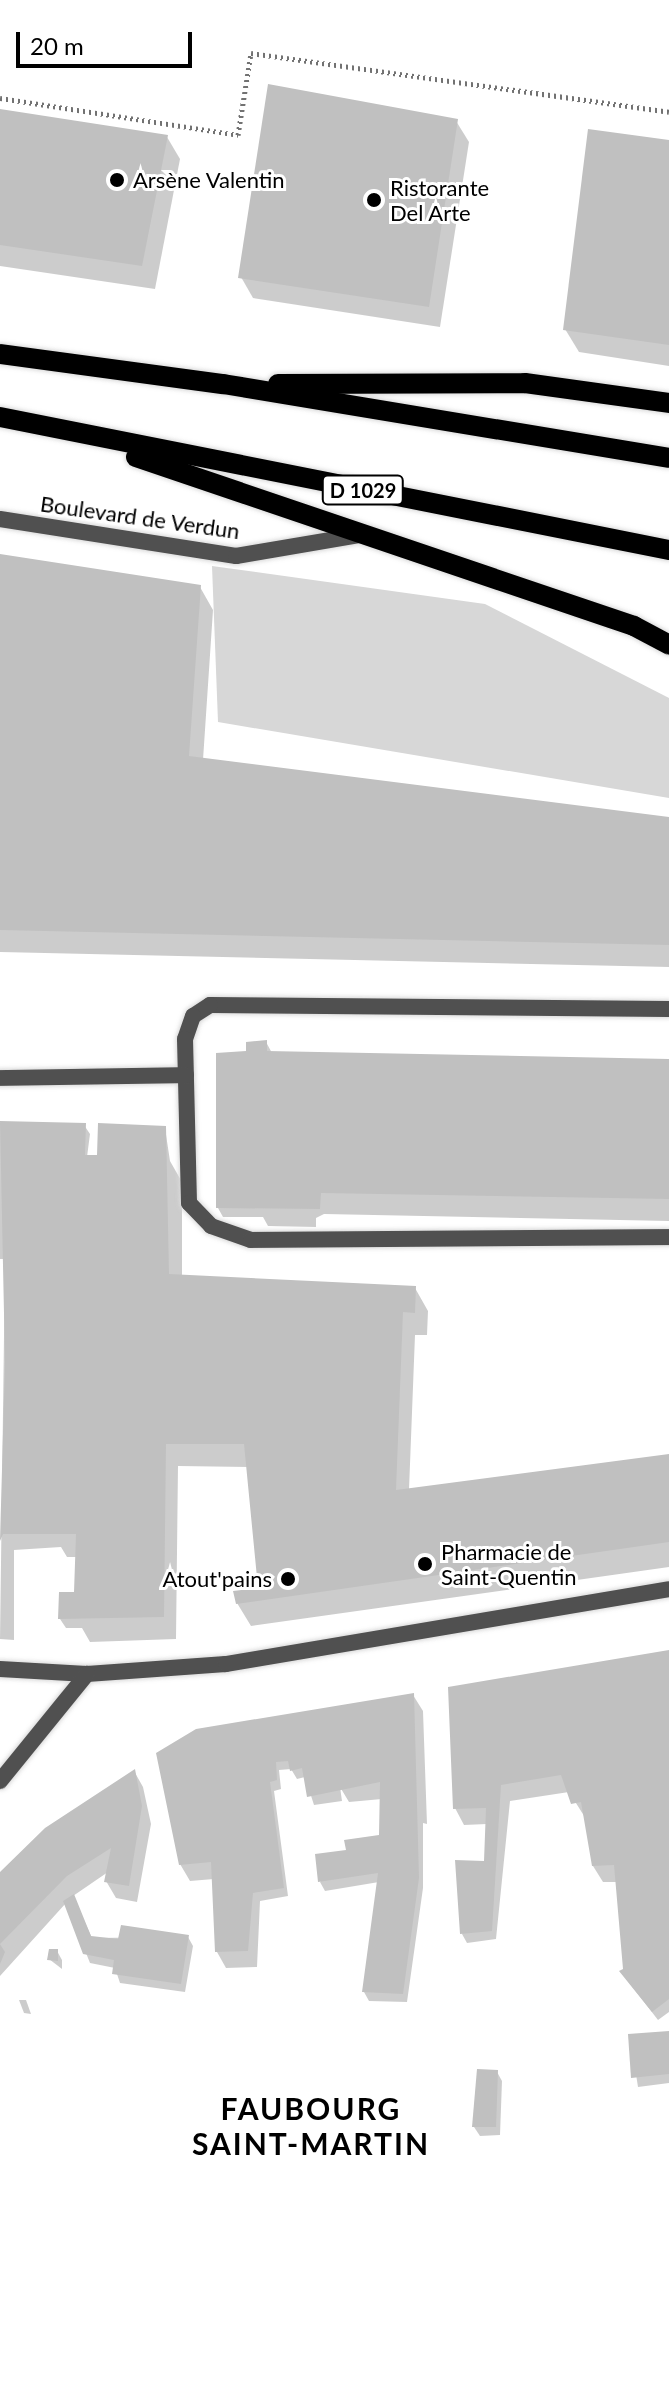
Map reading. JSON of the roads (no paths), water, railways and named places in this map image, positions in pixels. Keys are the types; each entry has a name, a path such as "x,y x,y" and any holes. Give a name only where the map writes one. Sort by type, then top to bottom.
{"main road":[{"path":"0,354 223,384 669,458"},
{"path":"223,384 525,383 669,403"},
{"name":"D 1029","path":"0,417 669,550"},
{"path":"56,430 634,626 669,645"}],"street":[{"name":"Boulevard de Verdun","path":"0,519 236,556 367,534"},
{"path":"669,1009 210,1005 193,1016 185,1039 189,1203 211,1226 251,1240 669,1237"},
{"path":"0,1078 186,1075"},
{"path":"0,1669 87,1674 226,1664 669,1589"},
{"path":"0,1781 87,1674"}],"place":[{"name":"Arsène Valentin","path":"117,180"},
{"name":"Ristorante Del Arte","path":"374,200"},
{"name":"Pharmacie de Saint-Quentin","path":"425,1564"},
{"name":"Atout'pains","path":"288,1579"}],"district":[{"name":"FAUBOURG SAINT-MARTIN","path":"311,2125"}]}
